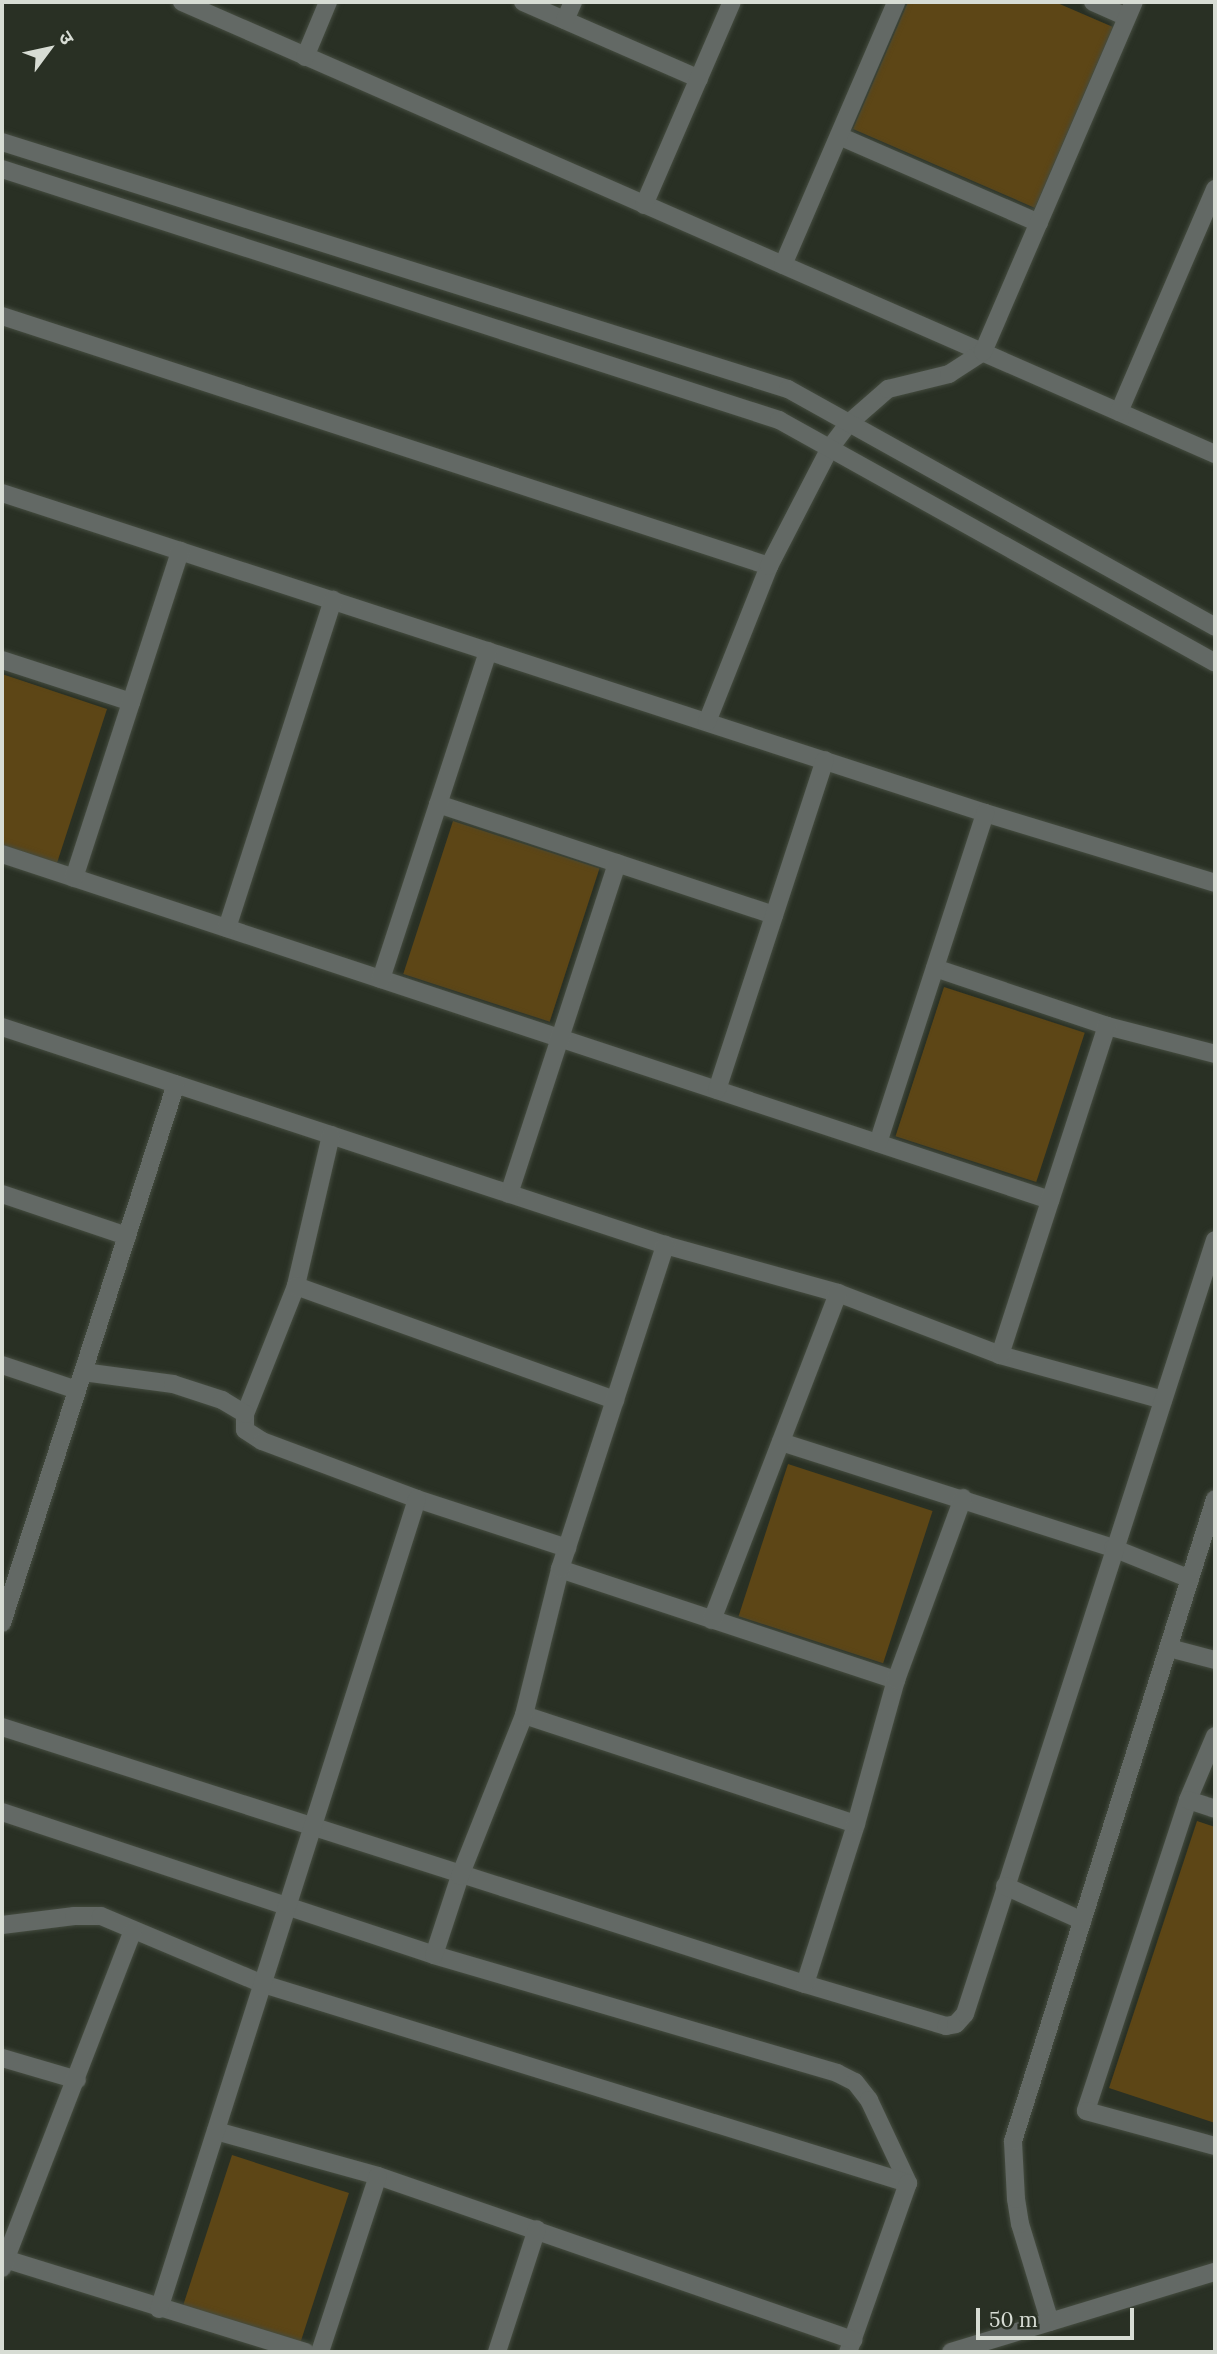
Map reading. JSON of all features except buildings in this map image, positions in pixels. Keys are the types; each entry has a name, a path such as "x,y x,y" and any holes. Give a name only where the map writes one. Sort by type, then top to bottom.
{"street":[{"path":"182,2 1215,454"},
{"path":"305,57 328,2"},
{"path":"523,2 699,79"},
{"path":"565,20 573,2"},
{"path":"645,205 732,2"},
{"path":"783,265 896,2"},
{"path":"707,722 769,566 830,448 849,423 888,389 948,374 983,352 1130,9 1093,2"},
{"path":"839,136 1038,223"},
{"path":"2,142 788,389 1215,627"},
{"path":"2,169 779,420 1215,663"},
{"path":"1119,412 1215,189"},
{"path":"2,316 769,566"},
{"path":"2,493 985,813 1215,883"},
{"path":"74,878 180,551"},
{"path":"227,928 333,600"},
{"path":"381,979 488,651"},
{"path":"2,660 131,702"},
{"path":"717,1090 825,760"},
{"path":"438,804 774,915"},
{"path":"878,1143 985,813"},
{"path":"2,854 1050,1200"},
{"path":"509,1194 617,863"},
{"path":"934,968 1107,1026 1215,1054"},
{"path":"1000,1355 1107,1026"},
{"path":"2,1027 665,1245 838,1293 1000,1355 1163,1400"},
{"path":"2,1623 176,1084"},
{"path":"331,1135 296,1286 245,1414 245,1430 262,1441 416,1499 567,1548"},
{"path":"2,1194 127,1236"},
{"path":"2,1727 460,1876 805,1984 946,2026 956,2024 965,2014 1113,1548 1215,1240"},
{"path":"434,1955 460,1876 524,1715 560,1569 665,1245"},
{"path":"296,1286 615,1400"},
{"path":"712,1620 838,1293"},
{"path":"2,1365 77,1390"},
{"path":"83,1372 173,1384 222,1400 245,1414"},
{"path":"781,1442 1113,1548 1190,1578"},
{"path":"159,2309 416,1499"},
{"path":"805,1984 856,1824 896,1680 963,1499"},
{"path":"1050,2322 1020,2224 1013,2141 1215,1499"},
{"path":"560,1569 896,1680"},
{"path":"1169,1648 1215,1660"},
{"path":"524,1715 856,1824"},
{"path":"1215,1735 1188,1800 1086,2111 1215,2146"},
{"path":"1188,1800 1215,1809"},
{"path":"2,1812 434,1955 837,2073 855,2082 869,2100 908,2183 850,2346 537,2229 378,2176 216,2132"},
{"path":"1005,1886 1083,1921"},
{"path":"2,1925 74,1916 101,1916 262,1984 908,2183"},
{"path":"132,1931 77,2080 3,2263 306,2352"},
{"path":"2,2059 77,2080"},
{"path":"320,2352 378,2176"},
{"path":"497,2352 537,2229"},
{"path":"951,2352 1215,2272"}],"shaded area":[{"path":"908,2 1055,2 1113,27 1035,208 853,129"},
{"path":"2,674 107,709 57,863 2,845"},
{"path":"453,821 599,869 550,1022 403,974"},
{"path":"944,987 1085,1033 1036,1182 895,1136"},
{"path":"788,1464 933,1511 883,1663 739,1616"},
{"path":"1197,1821 1215,1827 1215,2123 1109,2088"},
{"path":"232,2155 349,2193 299,2347 182,2309"}]}
